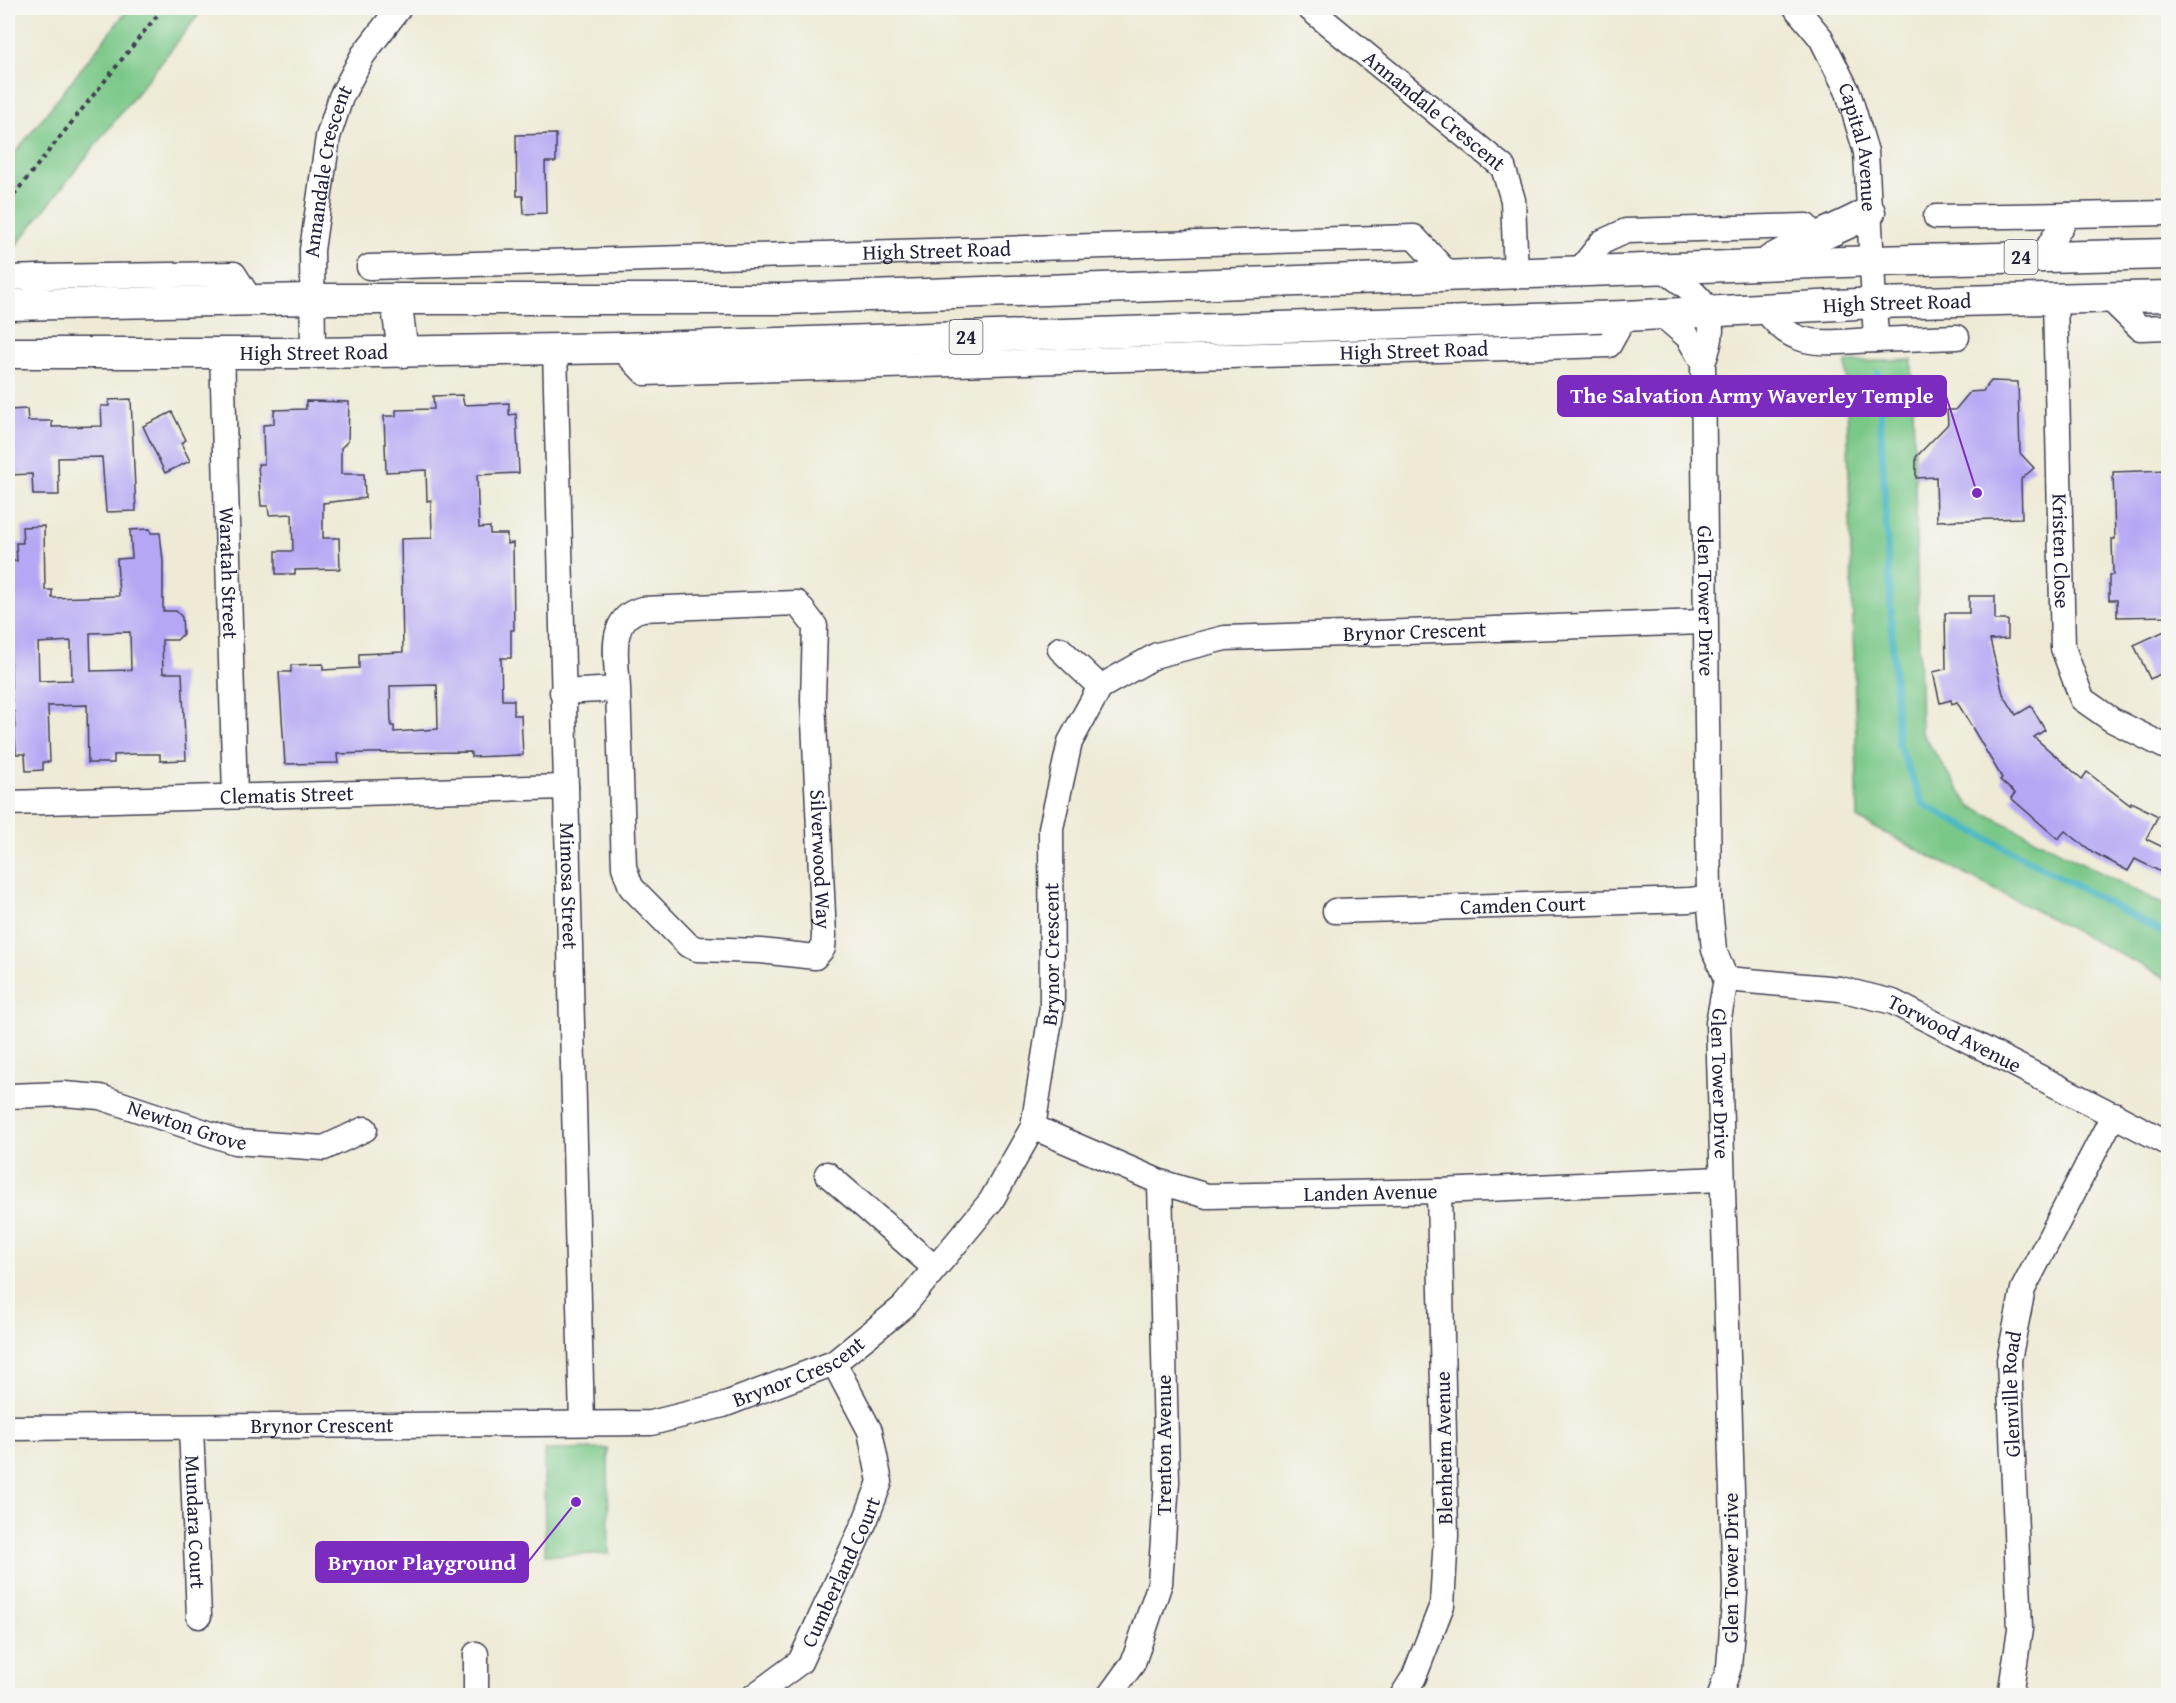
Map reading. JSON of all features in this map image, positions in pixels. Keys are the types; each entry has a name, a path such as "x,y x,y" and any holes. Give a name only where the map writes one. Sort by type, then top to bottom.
{"main road":[{"path":"1759,265 1795,246 1840,229 1870,213"},
{"name":"High Street Road","path":"26,296 251,301 784,298 1516,275 1873,261 2169,254"},
{"name":"High Street Road","path":"8,352 313,353 621,348 1662,315 1875,303 2169,296"},
{"path":"396,300 403,352"}],"street":[{"name":"Annandale Crescent","path":"313,353 312,249 328,137 341,97 363,56 399,8"},
{"name":"Annandale Crescent","path":"1309,8 1503,167 1513,200 1516,275"},
{"name":"Capital Avenue","path":"1796,8 1821,38 1848,93 1866,153 1876,340"},
{"path":"1936,217 2169,213"},
{"path":"2042,257 2068,215"},
{"path":"1579,271 1602,242 1626,231 1806,226"},
{"path":"1755,228 1759,265"},
{"name":"High Street Road","path":"369,267 1414,237 1450,276"},
{"path":"396,300 406,266"},
{"path":"1662,269 1696,295 1708,313"},
{"name":"High Street Road","path":"8,278 26,296"},
{"path":"2109,298 2140,328 2169,327"},
{"name":"Kristen Close","path":"2055,299 2063,648 2082,699 2112,720 2169,748"},
{"path":"1766,310 1776,325 1801,340 1957,338"},
{"name":"Glen Tower Drive","path":"1708,313 1712,337 1703,363 1704,622 1709,897 1714,950 1726,979 1718,1023 1735,1592 1730,1667 1720,1695"},
{"name":"Glen Tower Drive","path":"1662,315 1688,337 1703,363"},
{"name":"Mimosa Street","path":"555,348 582,1423"},
{"name":"Waratah Street","path":"222,351 235,795"},
{"name":"Silverwood Way","path":"797,603 815,626 813,700 824,936 823,948 815,957 761,951 697,949 688,945 631,887 624,867 618,689 616,634 619,625 629,612 642,609 797,603"},
{"name":"Brynor Crescent","path":"8,1428 651,1423 723,1405 834,1363 903,1307 991,1201 1033,1127 1052,1007 1051,828 1070,742 1100,687 1157,655 1225,638 1704,622"},
{"path":"1059,649 1100,687"},
{"path":"562,692 618,689"},
{"name":"Clematis Street","path":"8,803 566,787"},
{"name":"Camden Court","path":"1335,910 1690,900 1709,897"},
{"name":"Torwood Avenue","path":"1726,979 1840,989 1893,1002 2169,1143"},
{"name":"Newton Grove","path":"8,1096 64,1094 100,1097 235,1142 324,1148 364,1129"},
{"name":"Glenville Road","path":"2010,1695 2020,1629 2009,1360 2023,1289 2114,1114"},
{"name":"Landen Avenue","path":"1033,1127 1160,1182 1207,1196 1439,1191 1721,1179"},
{"path":"827,1174 935,1268"},
{"name":"Trenton Avenue","path":"1109,1695 1133,1663 1160,1584 1167,1482 1160,1182"},
{"name":"Blenheim Avenue","path":"1402,1695 1414,1677 1442,1605 1446,1536 1439,1191"},
{"name":"Cumberland Court","path":"754,1695 800,1662 866,1519 880,1482 870,1431 834,1363"},
{"name":"Mundara Court","path":"191,1428 199,1616"},
{"path":"476,1654 476,1695"}],"path":[{"path":"8,202 163,8"}],"green space":[{"path":"129,8 204,8 8,253 8,162"},
{"path":"1912,360 1921,732 1969,805 2168,907 2168,979 1858,819 1846,362"},
{"path":"608,1449 609,1554 545,1555 544,1450"}],"building":[{"path":"556,134 556,162 545,162 546,213 524,214 523,196 517,196 516,135"},
{"path":"1991,381 2018,382 2020,453 2034,468 2021,479 2022,518 1937,521 1936,477 1916,478 1916,457 1948,424 1947,410 1955,410 1970,392 1983,391"},
{"path":"462,395 464,405 509,403 509,415 516,414 519,473 477,475 479,528 490,527 490,534 507,534 507,544 513,543 514,630 511,630 511,658 501,658 502,700 514,700 514,715 521,715 523,755 471,757 471,752 337,754 338,763 285,764 279,672 291,672 291,665 323,664 323,670 359,668 359,654 403,652 401,539 432,538 431,500 427,501 426,470 386,472 384,416 396,416 396,410 434,409 433,396","holes":["437,685 438,729 394,732 394,726 391,726 390,686"]},
{"path":"131,399 136,511 106,512 102,457 58,458 59,495 33,495 32,474 8,475 8,410 27,409 28,421 52,421 52,427 102,426 101,406 109,406 109,400"},
{"path":"306,401 349,402 348,441 341,448 341,474 364,474 365,498 323,503 323,538 339,538 340,569 295,570 295,574 276,574 276,551 293,551 292,514 269,515 268,506 261,506 258,464 264,464 263,425 274,424 274,410 306,409"},
{"path":"172,412 186,440 181,443 190,461 165,473 143,426"},
{"path":"2169,470 2169,616 2117,617 2117,600 2109,600 2109,575 2113,575 2112,539 2115,539 2113,472"},
{"path":"44,526 45,590 52,590 52,598 119,596 117,559 132,558 130,530 150,529 151,533 160,533 163,561 163,611 176,611 182,617 183,634 177,640 162,640 163,673 182,673 186,760 160,761 160,754 134,754 114,755 114,763 88,763 87,705 48,706 50,762 43,762 43,770 26,771 25,754 16,754 10,638 8,638 8,561 17,561 16,543 23,543 22,527","holes":["130,632 131,670 91,671 90,633","71,641 72,680 39,681 38,643"]},
{"path":"1969,596 1995,596 1995,620 2008,620 2008,639 1990,640 2003,694 2016,715 2031,706 2045,730 2034,737 2082,779 2087,772 2130,805 2131,802 2158,816 2146,839 2169,850 2169,876 2135,859 2128,871 2093,852 2065,831 2058,839 2011,798 2015,793 2000,780 2002,778 1957,702 1952,704 1951,700 1940,703 1933,672 1946,669 1945,613 1969,613"},
{"path":"2169,629 2169,670 2150,679 2134,645"}],"waterway":[{"path":"1878,373 1898,743 1923,804 2168,935"}],"place":[{"name":"The Salvation Army Waverley Temple","path":"1977,493"},
{"name":"Brynor Playground","path":"576,1502"}]}
